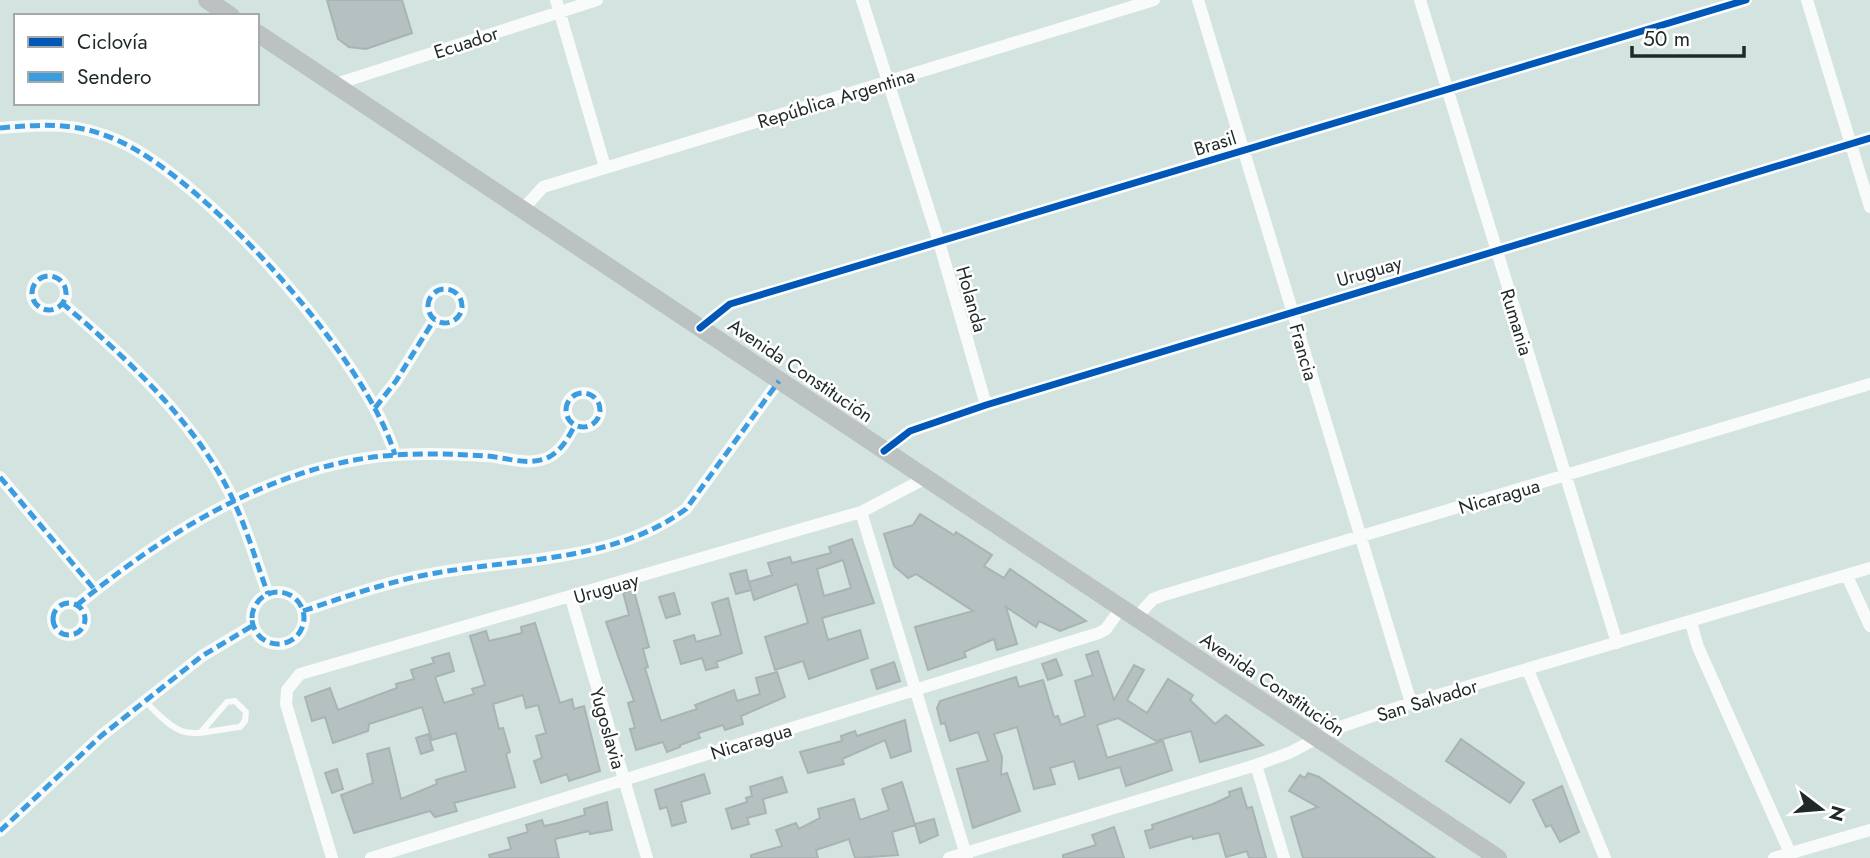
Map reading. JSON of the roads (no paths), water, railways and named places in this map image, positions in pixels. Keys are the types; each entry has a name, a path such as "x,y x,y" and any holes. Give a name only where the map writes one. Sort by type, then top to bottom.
{"main road":[{"path":"207,0 228,14"},
{"name":"Avenida Constitución","path":"259,34 525,207 779,381 1498,858"}],"street":[{"name":"Ecuador","path":"336,84 558,6 597,0"},
{"name":"Holanda","path":"862,0 939,242 986,405"},
{"name":"República Argentina","path":"525,207 543,187 1154,0"},
{"name":"Francia","path":"1198,0 1358,536 1411,703"},
{"name":"Rumania","path":"1420,0 1617,643"},
{"name":"Brasil","path":"700,328 730,304 1746,0"},
{"path":"1807,0 1870,207"},
{"path":"558,6 605,167"},
{"path":"0,128 49,123 72,127 120,141 148,158 233,229 278,275 318,323 375,408 395,455"},
{"name":"Uruguay","path":"884,451 910,431 986,405 1292,310 1870,138"},
{"path":"62,303 136,371 178,418 234,502 268,594"},
{"path":"375,408 396,381 434,320"},
{"path":"303,611 361,590 437,572 594,550 671,520 686,509 779,381"},
{"name":"Nicaragua","path":"371,858 1099,633 1128,613 1164,595 1870,384"},
{"path":"77,605 172,535 279,481 334,466 395,455 488,456 534,461 547,458 560,449 575,425"},
{"path":"0,477 95,590"},
{"name":"Uruguay","path":"332,858 286,704 287,690 300,674 571,598 861,512 926,478"},
{"path":"861,512 966,855"},
{"name":"San Salvador","path":"949,858 1256,765 1319,740 1337,728 1411,703 1691,623 1870,568"},
{"path":"1847,576 1870,626"},
{"path":"285,593 293,597 303,611 304,619 298,634 285,643 269,643 256,633 253,626 253,610 268,594 285,593"},
{"name":"Yugoslavia","path":"571,598 647,858"},
{"path":"1691,623 1698,647 1790,853"},
{"path":"0,831 101,736 144,701 202,656 253,626"},
{"path":"1528,670 1605,858"},
{"path":"1256,765 1284,858"},
{"path":"1774,858 1870,830"}],"lane":[{"path":"144,701 179,732 201,732 240,727 245,721 246,712 235,701 227,702 201,732"}]}
